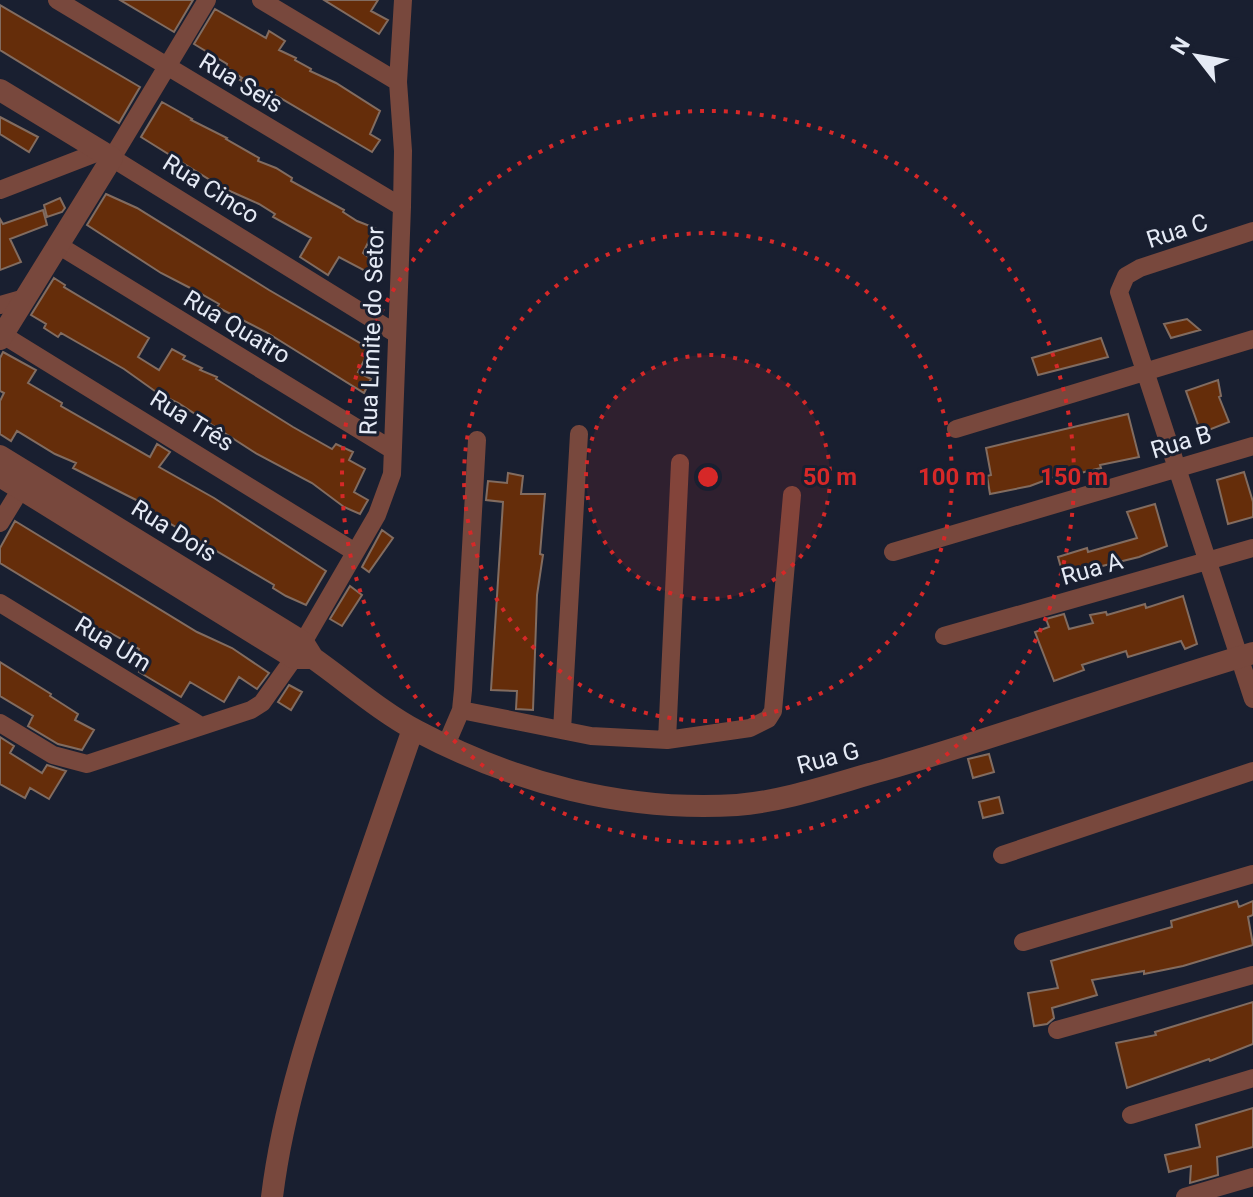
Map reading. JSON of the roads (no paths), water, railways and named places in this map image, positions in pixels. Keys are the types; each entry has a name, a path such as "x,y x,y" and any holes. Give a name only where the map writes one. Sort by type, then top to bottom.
{"street":[{"name":"Rua Seis","path":"57,0 402,207"},
{"path":"1,337 58,245 106,155 168,67 207,0"},
{"path":"261,0 398,82"},
{"name":"Rua Limite do Setor","path":"0,723 53,755 87,764 251,710 262,703 303,653 377,515 392,474 402,207 403,151 398,82 403,0"},
{"name":"Rua Cinco","path":"0,90 395,333"},
{"path":"0,190 106,155"},
{"name":"Rua C","path":"1145,373 1121,303 1121,284 1126,276 1140,268 1253,231"},
{"name":"Rua Quatro","path":"58,245 391,449"},
{"path":"0,305 25,298"},
{"name":"Rua Três","path":"1,337 355,552"},
{"path":"956,429 1253,339"},
{"path":"1145,373 1208,561 1246,655 1253,699"},
{"path":"562,730 579,434"},
{"path":"446,745 461,710 477,440"},
{"name":"Rua B","path":"893,552 1253,446"},
{"name":"Rua Dois","path":"0,456 26,481 303,653 413,729"},
{"path":"667,740 680,463"},
{"path":"0,476 26,481 0,523"},
{"path":"461,710 591,736 667,740 750,728 768,719 773,711 792,495"},
{"name":"Rua A","path":"944,636 1253,548"},
{"name":"Rua Um","path":"0,603 201,726"},
{"name":"Rua G","path":"413,729 530,779 602,799 702,806 741,804 806,791 962,748 1246,655"},
{"path":"272,1197 278,1147 296,1078 413,729"},
{"path":"1002,855 1253,771"},
{"path":"1023,942 1253,874"},
{"path":"1057,1030 1253,975"},
{"path":"1131,1115 1253,1078"},
{"path":"1185,1197 1253,1177"}]}
